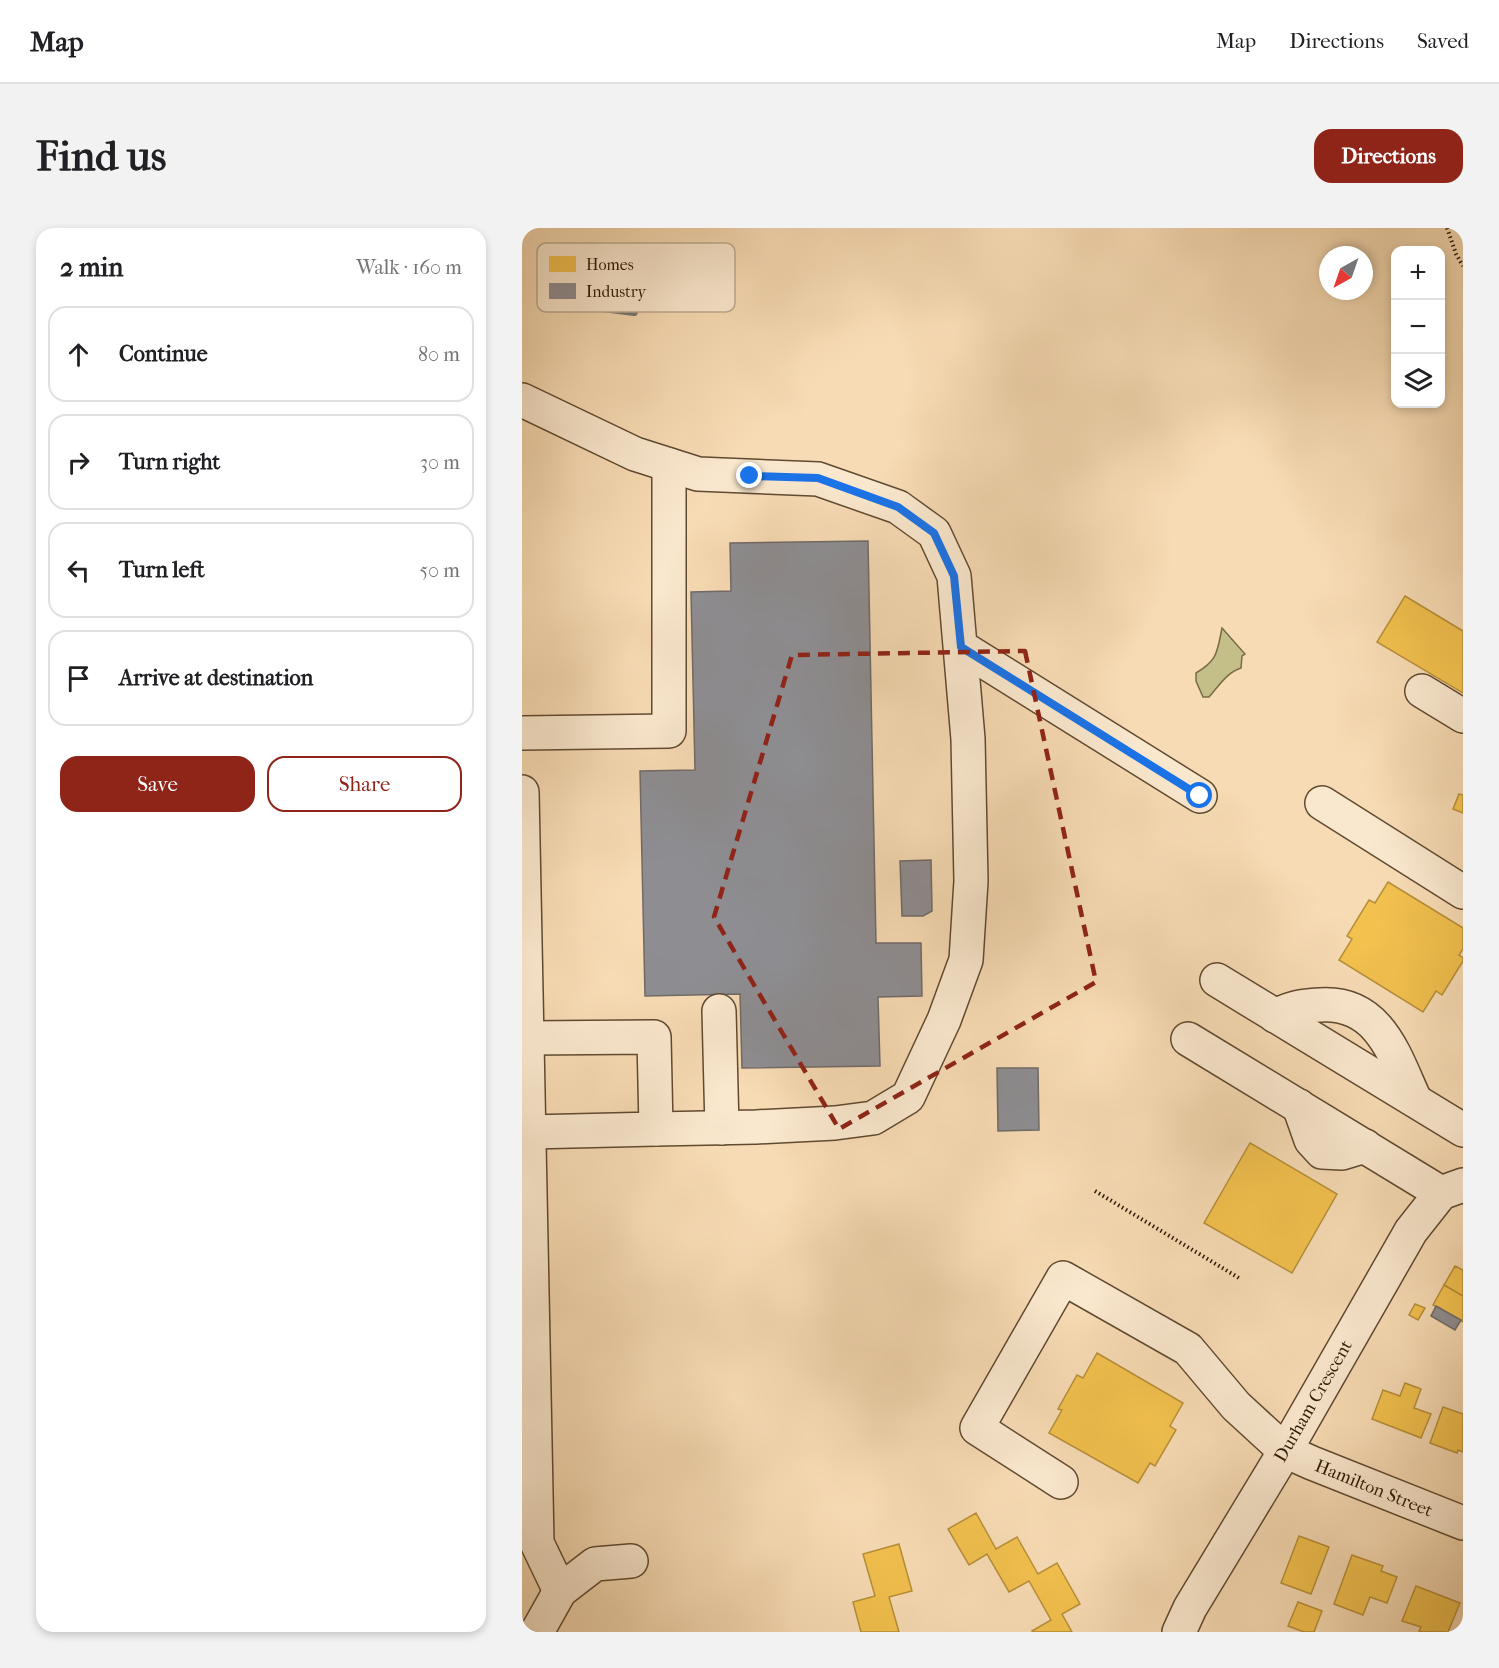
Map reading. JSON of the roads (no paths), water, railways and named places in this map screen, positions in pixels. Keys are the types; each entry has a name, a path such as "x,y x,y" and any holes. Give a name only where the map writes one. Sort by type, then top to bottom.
{"street":[{"path":"522,400 634,454 698,474 818,478 898,507 934,533 954,576 968,739 971,881 966,960 944,1020 908,1097 873,1118 835,1123 656,1129 527,1147"},
{"path":"522,733 669,731 669,465"},
{"path":"961,647 1200,796"},
{"path":"1422,691 1463,716"},
{"path":"522,792 527,1038 529,1500 537,1543 560,1591"},
{"path":"1322,804 1463,892"},
{"path":"1217,980 1463,1130"},
{"path":"1275,1016 1296,1006 1325,1004 1344,1006 1362,1014 1378,1028 1392,1048 1415,1100"},
{"path":"719,1011 722,1128"},
{"path":"527,1038 654,1038 656,1129"},
{"path":"1188,1039 1365,1146 1452,1189"},
{"name":"Durham Crescent","path":"1179,1632 1190,1608 1286,1451 1411,1231 1452,1189"},
{"name":"Hamilton Street","path":"1061,1482 977,1428 1063,1278 1188,1349 1236,1406 1286,1451 1463,1523"},
{"path":"537,1632 560,1591 595,1564 631,1561"}]}
